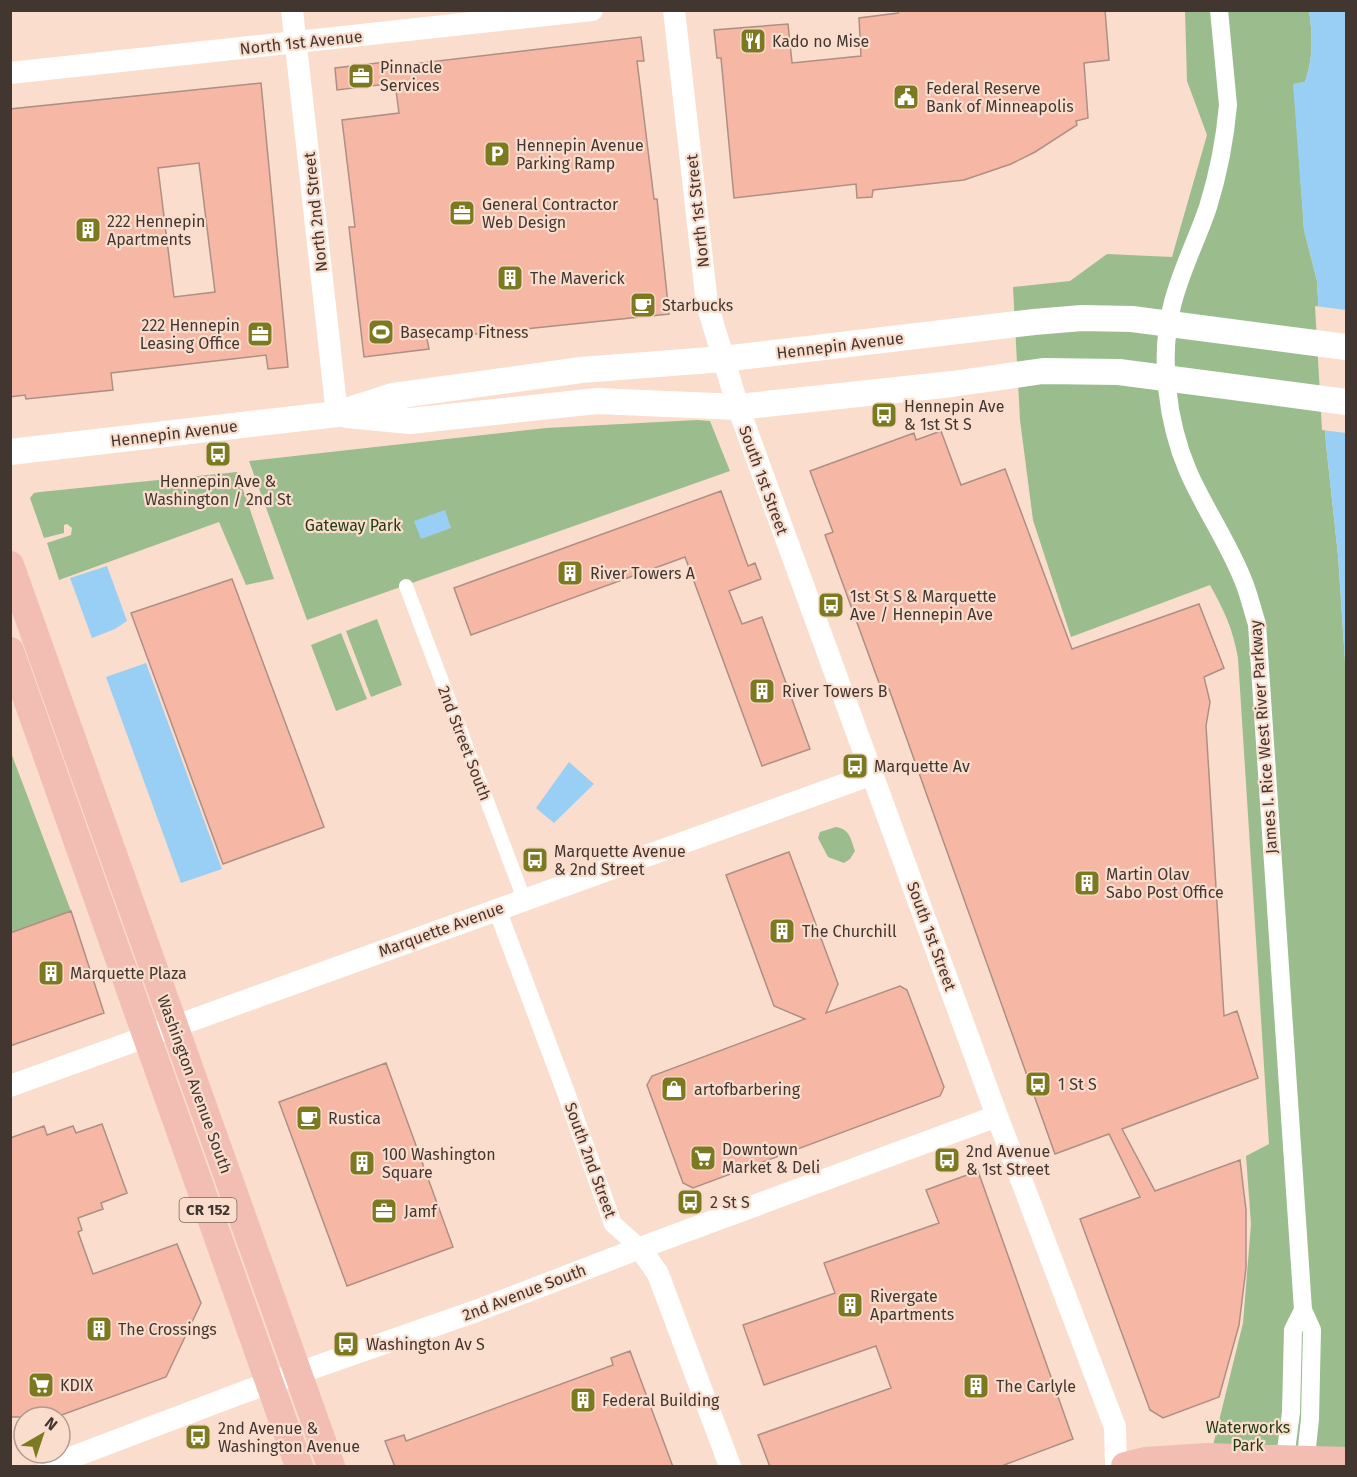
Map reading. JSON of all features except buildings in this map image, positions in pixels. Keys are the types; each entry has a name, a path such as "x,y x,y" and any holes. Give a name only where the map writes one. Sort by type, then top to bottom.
{"main road":[{"name":"Hennepin Avenue","path":"10,452 337,414 393,396 581,370 723,359 1083,318 1132,319 1347,347"},
{"name":"Hennepin Avenue","path":"337,414 410,421 597,402 738,407 952,384 1044,371 1119,372 1347,402"},
{"name":"Washington Avenue South","path":"10,565 331,1467"},
{"name":"Washington Avenue South","path":"10,651 17,689 147,1037 298,1467"},
{"path":"1125,1467 1145,1461 1206,1457 1347,1461"}],"street":[{"name":"North 2nd Street","path":"292,10 337,414"},
{"name":"North 1st Avenue","path":"10,73 592,10"},
{"name":"North 1st Street","path":"674,10 707,304 738,407"},
{"name":"James I. Rice West River Parkway","path":"1219,10 1228,105 1227,117 1218,169 1208,208 1190,251 1172,307 1165,361 1175,433 1188,471 1244,581 1257,624 1304,1310 1312,1330 1310,1419 1305,1467"},
{"name":"South 1st Street","path":"738,407 997,1116 1115,1426 1116,1467"},
{"name":"2nd Street South","path":"406,586 524,899"},
{"path":"17,689 52,679"},
{"name":"Marquette Avenue","path":"10,1086 873,774"},
{"name":"South 2nd Street","path":"497,909 613,1224 640,1248 658,1274 730,1467"},
{"name":"2nd Avenue South","path":"49,1467 269,1383 476,1311 997,1116"},
{"name":"James I. Rice West River Parkway","path":"1284,1467 1291,1412 1293,1330 1304,1310"}],"green space":[{"name":"Waterworks Park","path":"1185,11 1309,11 1312,38 1310,64 1305,82 1294,84 1304,230 1317,281 1326,444 1338,555 1346,676 1346,1466 1208,1466 1243,1323 1251,1224 1246,1156 1269,1144 1238,658 1231,629 1210,585 1071,637 1033,520 1020,420 1013,287 1070,281 1107,254 1172,257 1207,135 1187,81"},
{"name":"Gateway Park","path":"710,421 730,471 307,620 249,461 546,428"},
{"path":"237,472 274,579 246,585 219,522 59,580 47,543 71,535 72,528 67,524 64,525 64,533 44,538 30,498 34,493 40,492"},
{"path":"377,619 402,685 371,697 346,631"},
{"path":"341,633 367,699 336,711 311,645"},
{"path":"10,750 71,911 11,933 10,933"},
{"path":"836,827 847,833 855,851 844,863 828,857 818,838 820,832"}],"water":[{"path":"1309,11 1346,11 1346,676 1338,555 1326,444 1317,281 1304,230 1293,84 1305,82 1310,64 1312,38"},
{"path":"445,510 451,528 421,539 414,521"},
{"path":"107,566 127,621 115,629 92,638 70,578"},
{"path":"146,663 222,869 181,883 106,677"},
{"path":"569,762 594,784 554,823 536,808"}],"pier":[{"path":"1315,306 1346,310 1346,433 1322,430"}],"place":[{"name":"Kado no Mise","path":"753,41"},
{"name":"Pinnacle Services","path":"361,76"},
{"name":"Federal Reserve Bank of Minneapolis","path":"906,97"},
{"name":"Hennepin Avenue Parking Ramp","path":"497,154"},
{"name":"General Contractor Web Design","path":"462,213"},
{"name":"222 Hennepin Apartments","path":"88,230"},
{"name":"The Maverick","path":"510,278"},
{"name":"Starbucks","path":"643,305"},
{"name":"Basecamp Fitness","path":"381,332"},
{"name":"222 Hennepin Leasing Office","path":"260,334"},
{"name":"Hennepin Ave & 1st St S","path":"884,415"},
{"name":"Hennepin Ave & Washington / 2nd St","path":"218,454"},
{"name":"River Towers A","path":"570,573"},
{"name":"1st St S & Marquette Ave / Hennepin Ave","path":"831,605"},
{"name":"River Towers B","path":"762,691"},
{"name":"Marquette Av","path":"855,766"},
{"name":"Marquette Avenue & 2nd Street","path":"535,860"},
{"name":"Martin Olav Sabo Post Office","path":"1087,883"},
{"name":"The Churchill","path":"782,931"},
{"name":"Marquette Plaza","path":"51,973"},
{"name":"1 St S","path":"1038,1084"},
{"name":"artofbarbering","path":"674,1089"},
{"name":"Rustica","path":"309,1118"},
{"name":"Downtown Market & Deli","path":"703,1158"},
{"name":"2nd Avenue & 1st Street","path":"947,1160"},
{"name":"100 Washington Square","path":"362,1163"},
{"name":"2 St S","path":"690,1202"},
{"name":"Jamf","path":"384,1211"},
{"name":"Rivergate Apartments","path":"850,1305"},
{"name":"The Crossings","path":"99,1329"},
{"name":"Washington Av S","path":"346,1344"},
{"name":"KDIX","path":"41,1385"},
{"name":"The Carlyle","path":"976,1386"},
{"name":"Federal Building","path":"583,1400"},
{"name":"2nd Avenue & Washington Avenue","path":"198,1437"}]}
